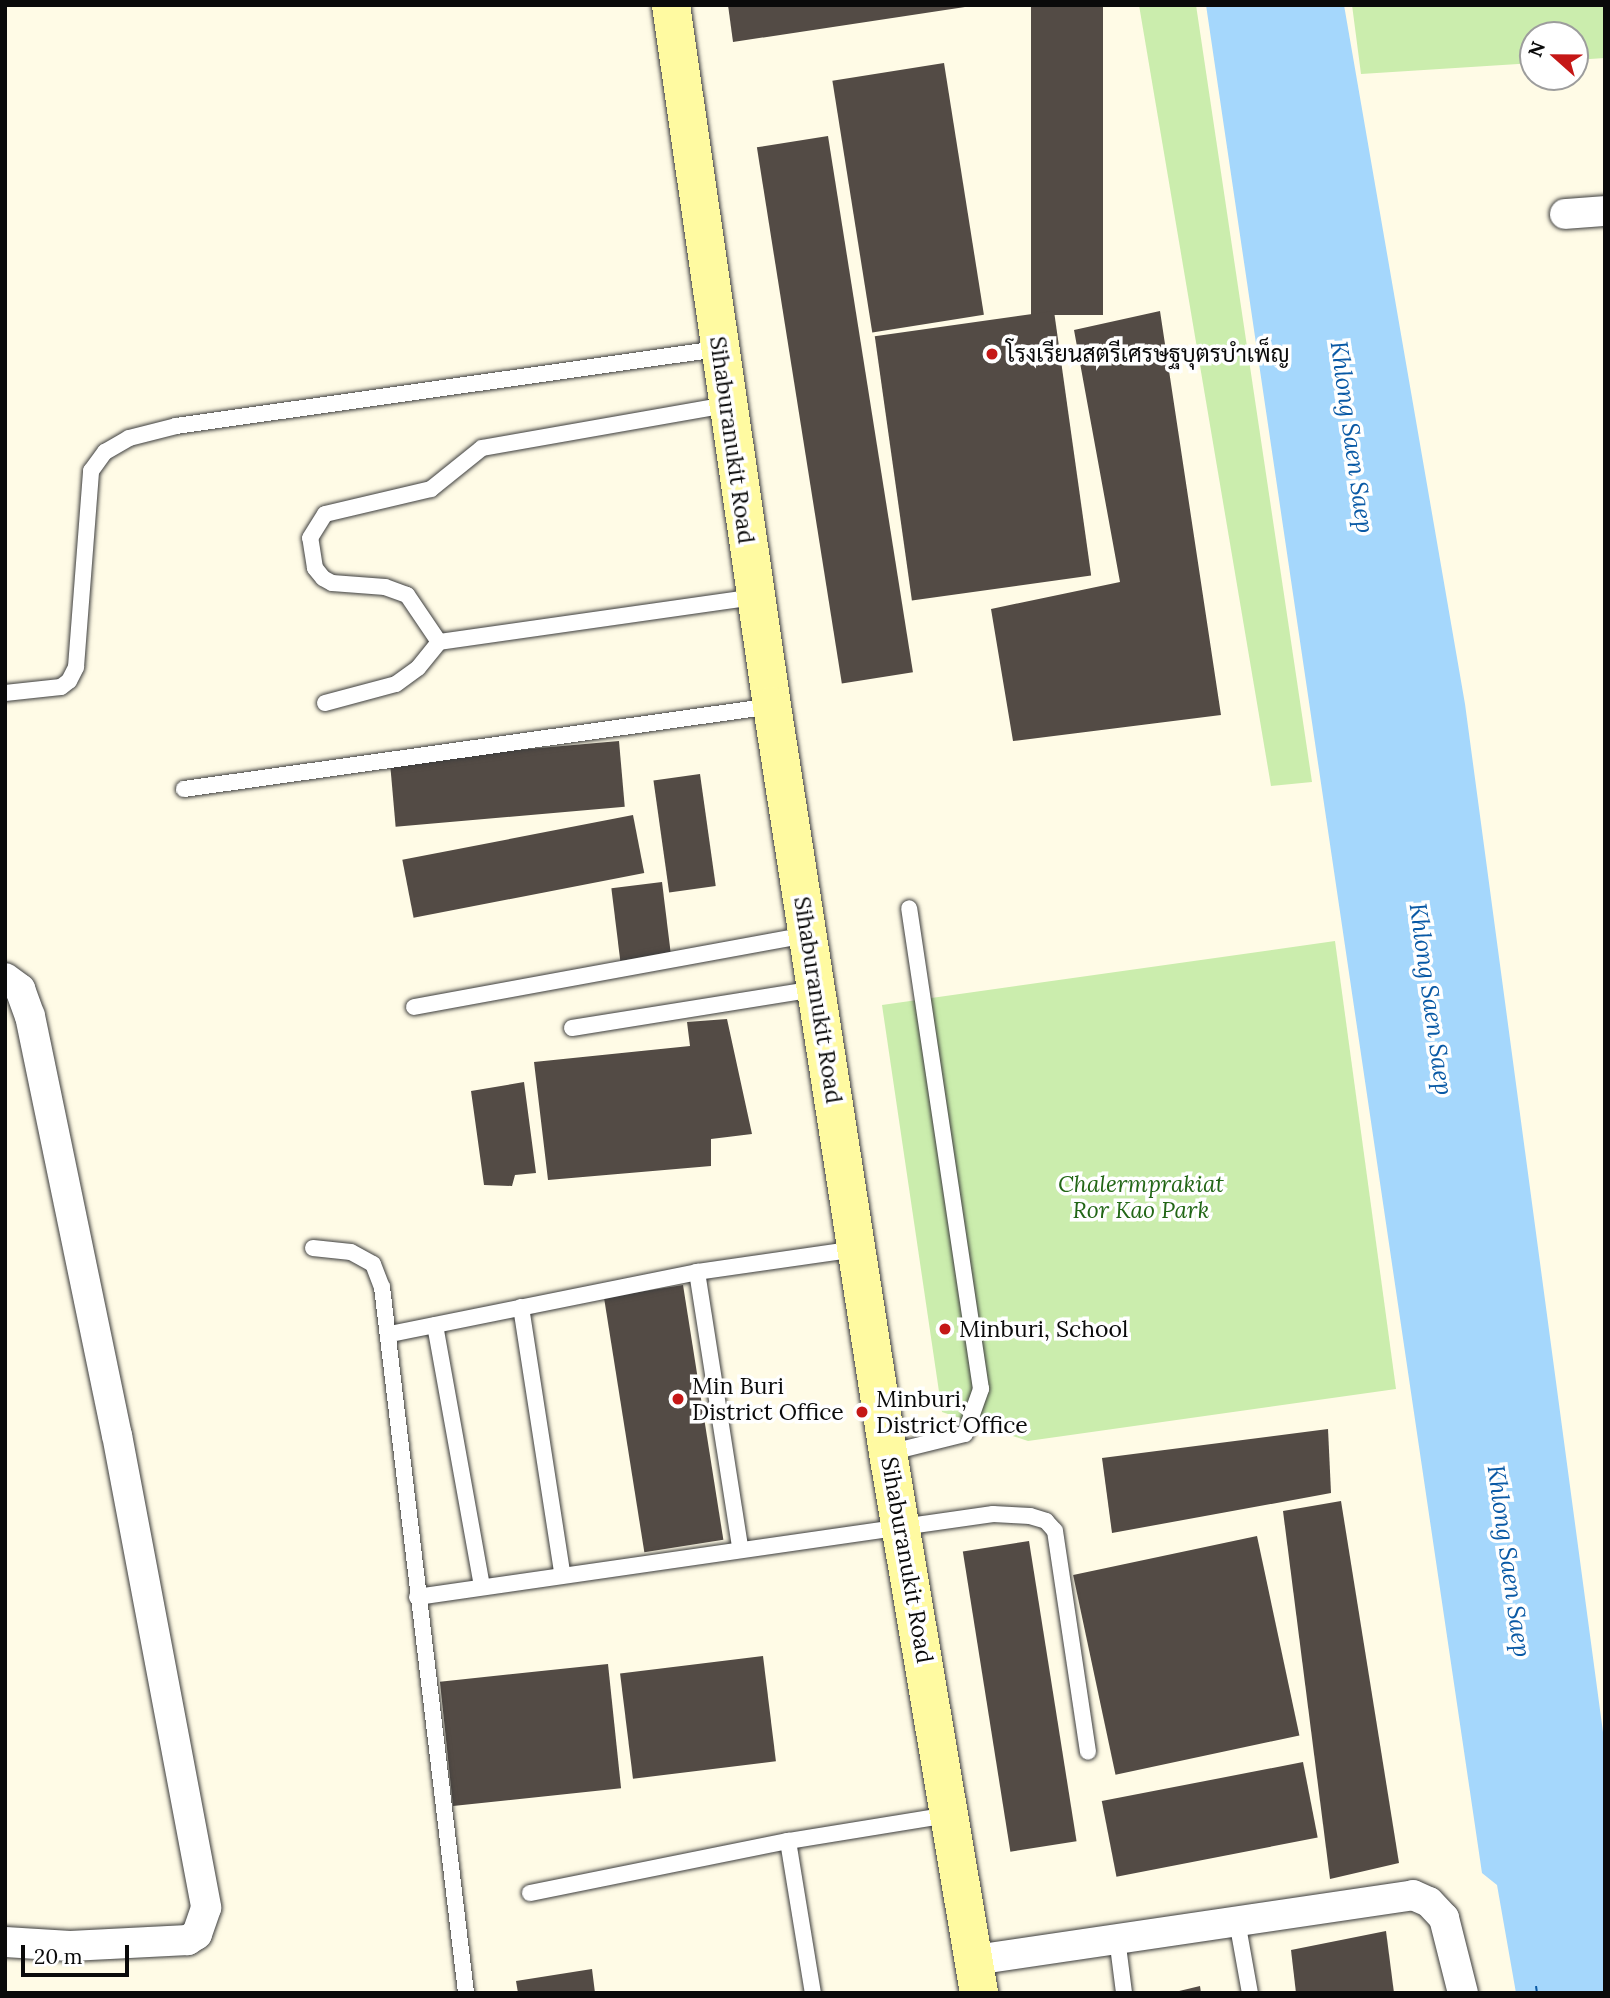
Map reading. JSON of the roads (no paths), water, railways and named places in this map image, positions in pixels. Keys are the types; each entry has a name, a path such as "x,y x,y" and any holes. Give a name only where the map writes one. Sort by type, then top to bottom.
{"main road":[{"name":"Sihaburanukit Road","path":"671,5 755,597 888,1453 977,1976"}],"street":[{"path":"1565,214 1605,211"},
{"path":"5,978 20,989 30,1016 117,1435 206,1909 197,1934 188,1940 70,1947 5,1942"},
{"path":"977,1976 1116,1938 1413,1895 1429,1902 1444,1918 1463,1993"}],"lane":[{"path":"5,693 61,687 69,681 76,667 91,471 105,452 129,438 176,426 718,349"},
{"path":"439,642 407,596 385,587 323,578 315,568 310,538 325,514 431,489 482,448 726,405"},
{"path":"325,703 396,684 418,668 439,642 755,597"},
{"path":"184,789 772,706"},
{"path":"888,1453 965,1434 981,1389 909,908"},
{"path":"414,1007 808,935"},
{"path":"572,1028 816,989"},
{"path":"313,1248 351,1252 373,1264 390,1334 417,1597 466,1993"},
{"path":"390,1334 697,1272 857,1249"},
{"path":"697,1272 740,1548"},
{"path":"521,1307 562,1573"},
{"path":"435,1325 482,1586"},
{"path":"417,1597 562,1573 902,1526 1012,1514 1046,1521 1055,1531 1088,1752"},
{"path":"530,1893 788,1841 949,1815"},
{"path":"788,1841 813,1993"},
{"path":"1237,1921 1250,1993"},
{"path":"1116,1938 1124,1993"}],"water":[{"name":"Khlong Saen Saep","path":"1206,5 1344,5 1465,704 1605,1747 1605,1993 1516,1993 1497,1885 1482,1873"}],"place":[{"name":"โรงเรียนสตรีเศรษฐบุตรบำเพ็ญ","path":"992,354"},
{"name":"Minburi, School","path":"945,1329"},
{"name":"Min Buri District Office","path":"678,1399"},
{"name":"Minburi, District Office","path":"862,1412"}],"park label":[{"name":"Chalermprakiat Ror Kao Park","path":"1141,1197"}]}
